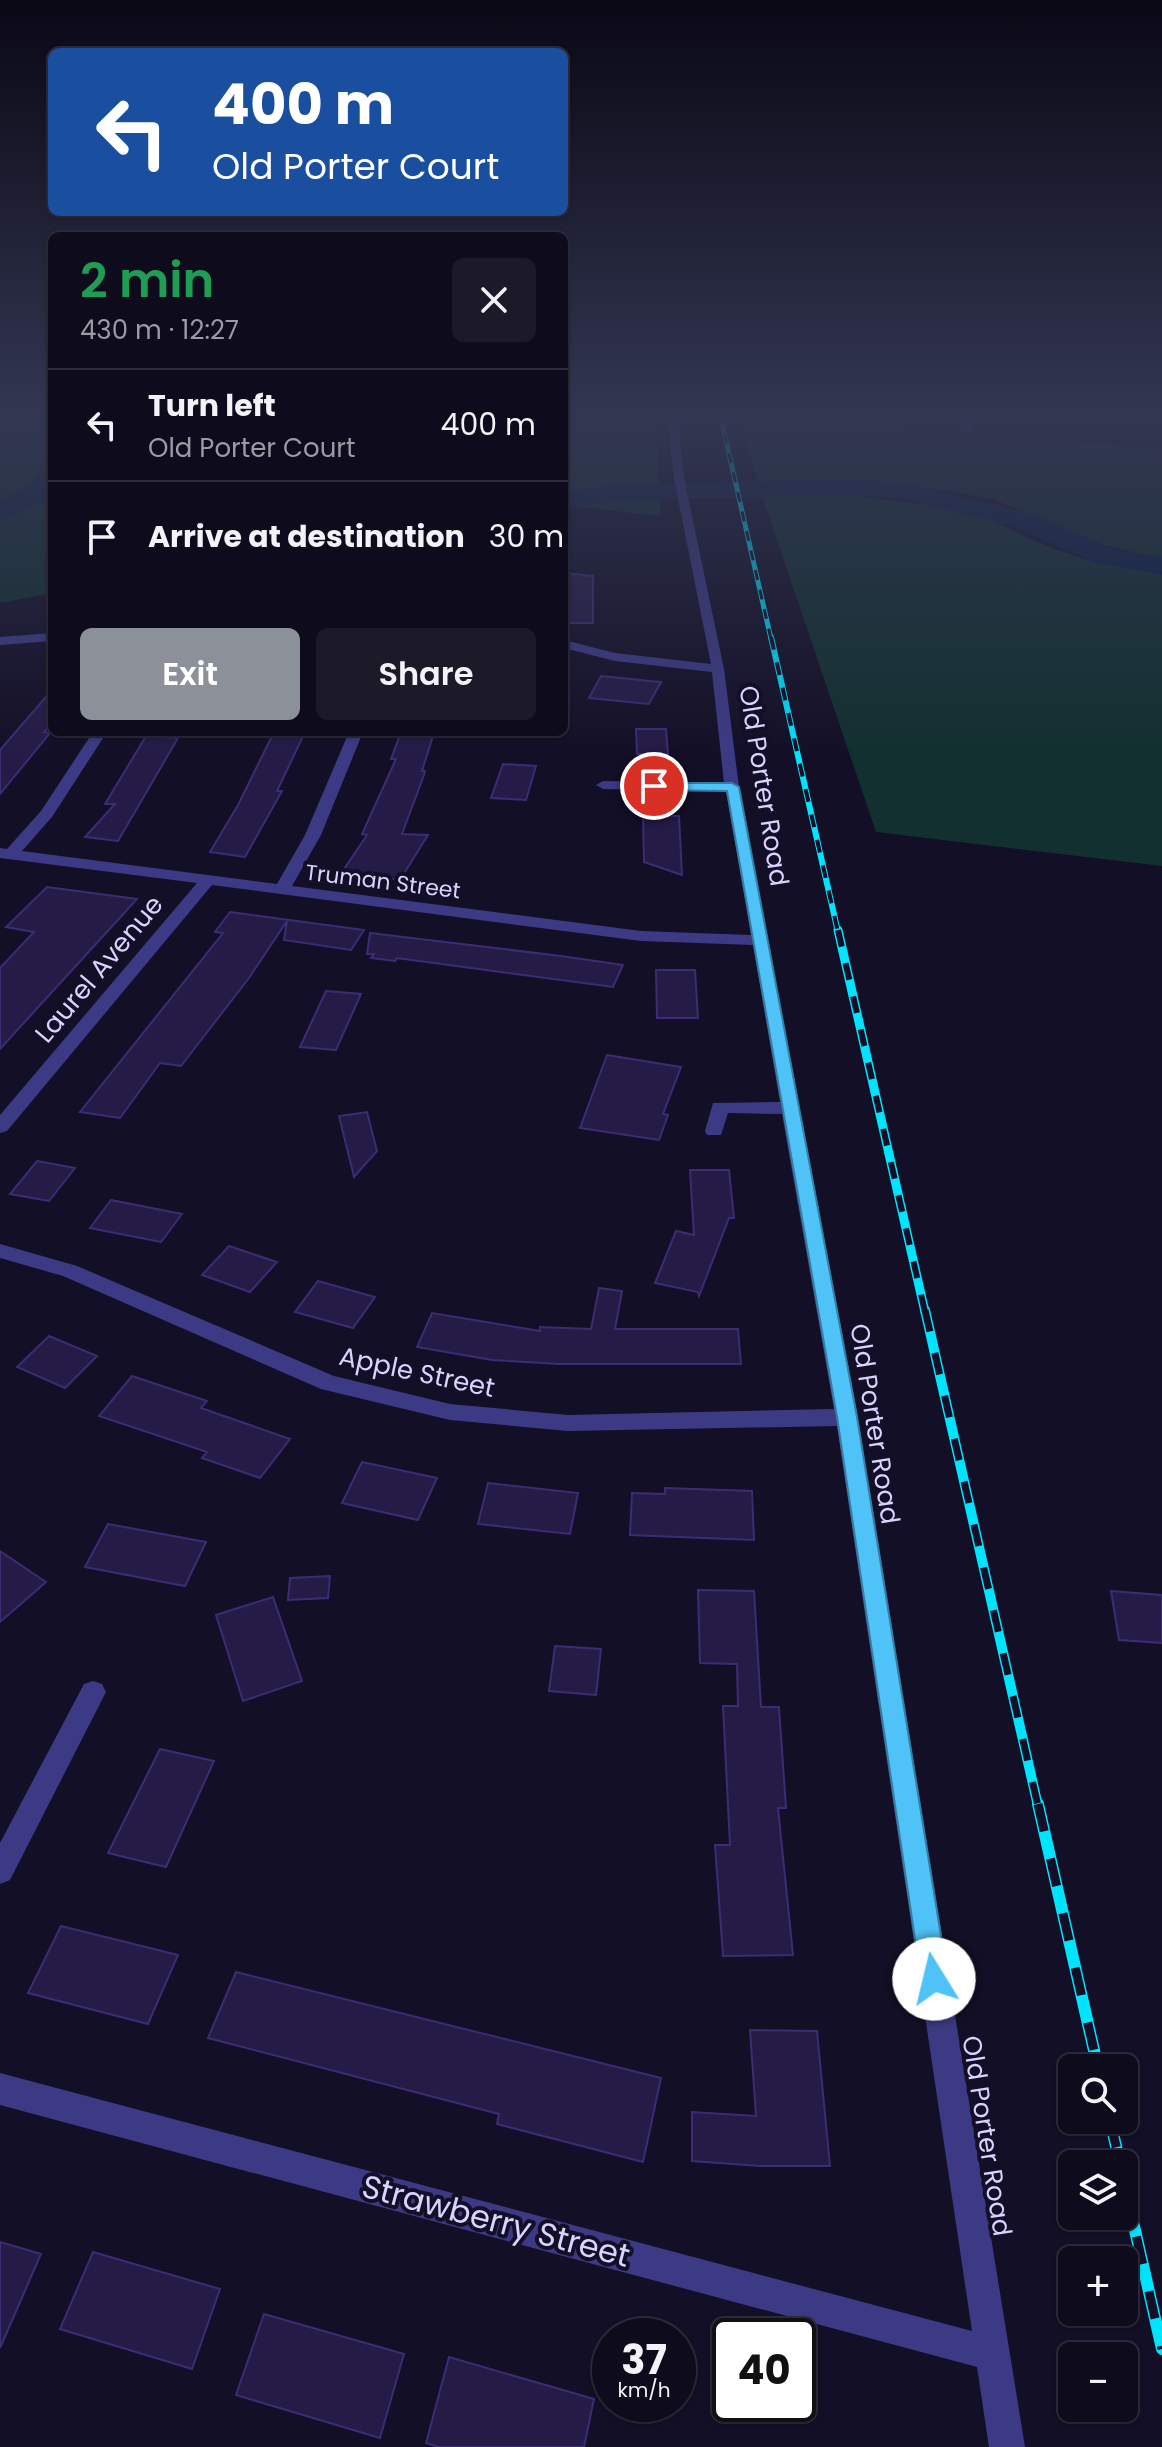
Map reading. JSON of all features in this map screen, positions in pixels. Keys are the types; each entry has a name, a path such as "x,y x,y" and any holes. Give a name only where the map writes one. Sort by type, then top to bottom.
{"street":[{"name":"Old Porter Road","path":"689,528 718,669 732,787 847,1417 1007,2447"},
{"path":"0,641 48,637"},
{"path":"568,645 615,657 718,669"},
{"path":"6,853 47,814 97,736"},
{"path":"282,890 313,835 354,736"},
{"path":"603,785 732,787"},
{"name":"Truman Street","path":"6,853 641,936 761,940"},
{"name":"Laurel Avenue","path":"0,1127 207,881"},
{"path":"714,1131 721,1100 791,1108"},
{"name":"Apple Street","path":"0,1251 70,1271 329,1383 450,1412 568,1423 847,1417"},
{"path":"0,1871 93,1692"},
{"name":"Strawberry Street","path":"0,2089 993,2354"}],"green space":[{"path":"0,528 48,528 48,594 0,602"},
{"path":"773,528 1008,528 1084,559 1162,573 1162,866 876,832"},
{"path":"1061,528 1162,528 1162,559 1093,542"}],"building":[{"path":"568,573 593,576 593,623 568,623"},
{"path":"601,676 661,682 649,704 589,698"},
{"path":"48,695 48,728 44,732 48,735 0,794 0,750"},
{"path":"636,729 666,729 668,754 637,754"},
{"path":"146,736 178,738 118,841 85,837 115,804 105,804"},
{"path":"272,736 303,736 277,791 282,791 245,857 210,852 238,805"},
{"path":"400,736 433,736 422,771 425,771 424,775 402,834 428,835 400,880 342,872 367,835 362,834 396,759 391,759"},
{"path":"503,764 536,766 526,800 491,798"},
{"path":"643,816 679,816 682,875 644,862"},
{"path":"47,887 137,899 0,1049 0,968 34,932 6,927"},
{"path":"230,912 364,930 351,950 284,940 287,921 249,978 181,1066 160,1063 120,1118 80,1112 223,933 215,932"},
{"path":"370,933 623,965 613,987 397,958 395,961 371,958 374,954 367,954"},
{"path":"656,970 695,970 698,1018 657,1018"},
{"path":"326,991 361,994 336,1050 300,1047"},
{"path":"607,1055 681,1067 663,1114 668,1115 659,1140 580,1128"},
{"path":"367,1112 377,1151 354,1177 339,1116"},
{"path":"37,1161 75,1168 49,1201 10,1194"},
{"path":"690,1170 729,1170 734,1218 729,1218 699,1296 698,1292 655,1283 676,1231 694,1235"},
{"path":"111,1200 182,1214 161,1242 90,1228"},
{"path":"229,1246 277,1262 250,1292 202,1275"},
{"path":"318,1281 375,1297 353,1328 295,1312"},
{"path":"599,1288 622,1291 615,1329 738,1329 741,1364 559,1364 492,1360 417,1347 432,1313 540,1331 540,1327 591,1329"},
{"path":"49,1336 97,1356 65,1388 17,1367"},
{"path":"132,1376 207,1401 201,1408 290,1439 260,1478 202,1458 207,1452 99,1416"},
{"path":"362,1462 437,1478 418,1520 342,1503"},
{"path":"488,1483 578,1493 570,1534 478,1524"},
{"path":"665,1488 752,1491 754,1540 630,1535 632,1493 665,1494"},
{"path":"108,1524 206,1542 185,1586 85,1567"},
{"path":"0,1551 46,1582 0,1622"},
{"path":"330,1576 328,1598 288,1600 290,1578"},
{"path":"698,1590 754,1591 761,1707 779,1707 786,1808 778,1808 793,1955 723,1956 715,1845 730,1845 723,1706 738,1706 737,1664 700,1663"},
{"path":"1111,1591 1162,1595 1162,1643 1119,1640"},
{"path":"273,1597 302,1681 243,1701 216,1615"},
{"path":"555,1646 601,1649 596,1695 549,1691"},
{"path":"160,1749 214,1761 166,1867 108,1853"},
{"path":"61,1926 178,1955 148,2024 28,1993"},
{"path":"236,1972 661,2078 643,2162 497,2124 499,2114 208,2038"},
{"path":"750,2030 817,2031 830,2166 760,2166 692,2161 692,2112 756,2116"},
{"path":"0,2242 41,2254 0,2348"},
{"path":"93,2252 220,2289 192,2369 60,2329"},
{"path":"264,2314 404,2354 380,2438 236,2395"},
{"path":"449,2357 592,2398 584,2447 439,2447 426,2443"}],"waterway":[{"path":"1041,528 1104,556 1162,566"}],"railway":[{"path":"746,528 771,639"},
{"path":"771,637 838,932"},
{"path":"838,930 925,1312"},
{"path":"925,1310 1038,1806"},
{"path":"1038,1804 1095,2054"},
{"path":"1113,2134 1117,2150"},
{"path":"1135,2230 1162,2349"}],"route":[{"path":"654,786 732,787 847,1417 934,1979"}]}
